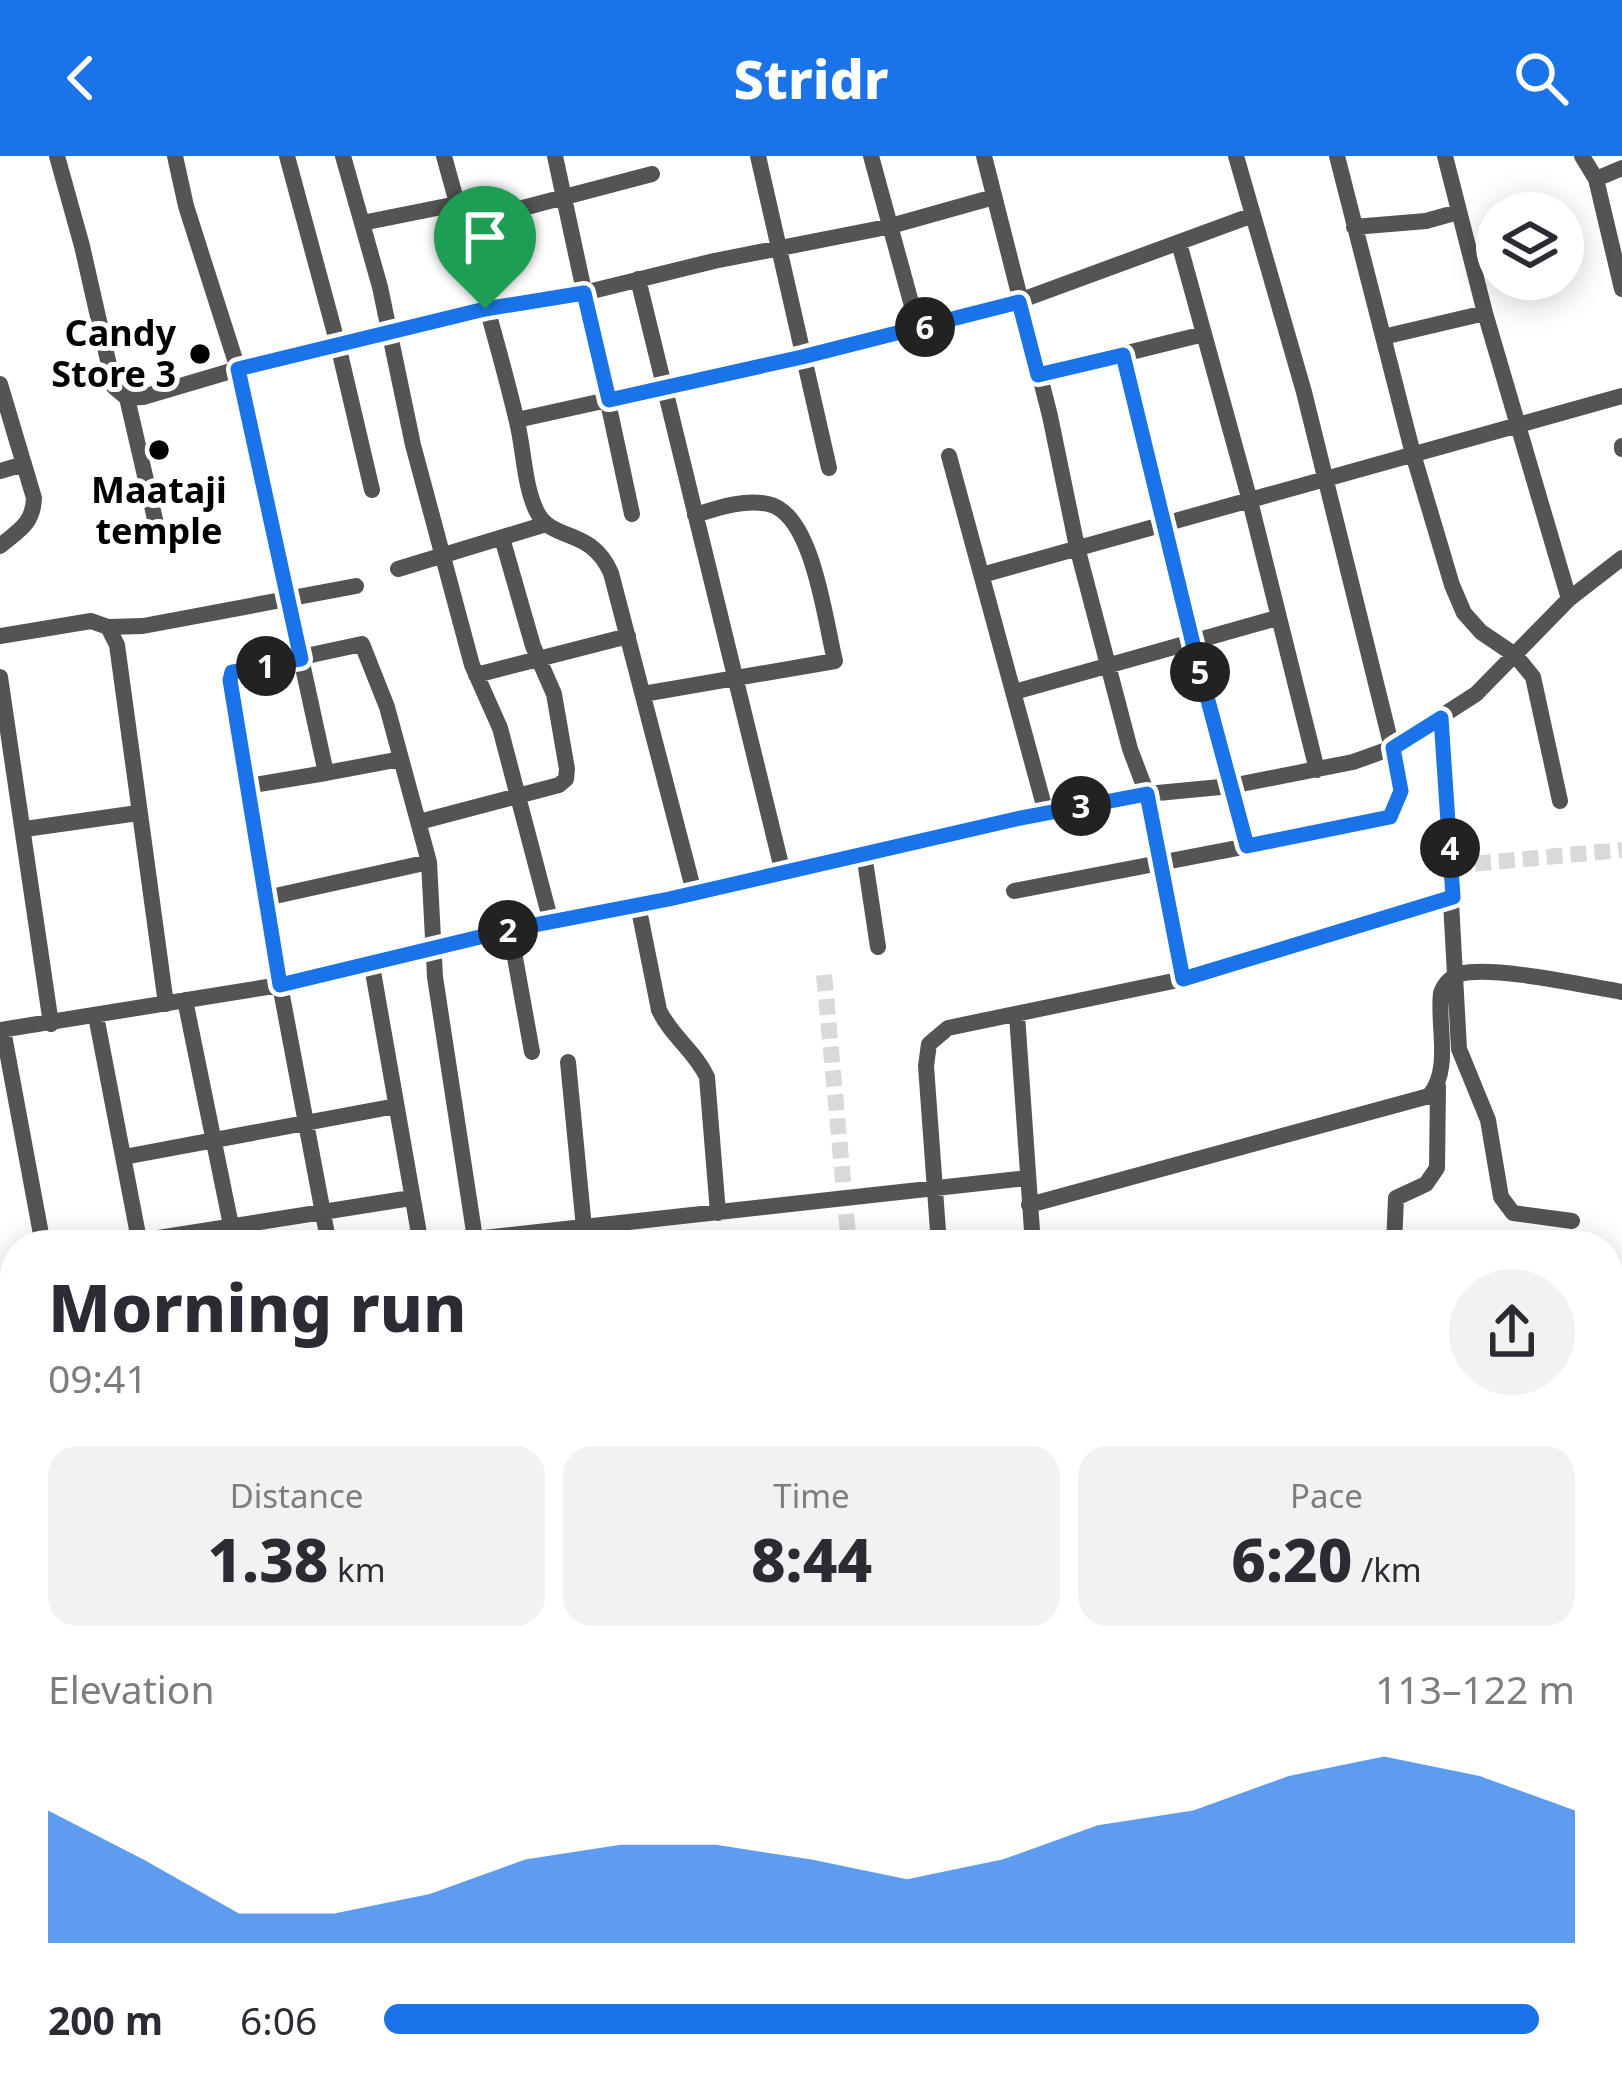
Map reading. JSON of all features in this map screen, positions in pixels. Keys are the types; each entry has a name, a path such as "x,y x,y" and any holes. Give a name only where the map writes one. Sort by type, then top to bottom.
{"street":[{"path":"56,156 114,387 127,398 158,532"},
{"path":"176,156 186,206 238,369 326,773"},
{"path":"287,156 372,490"},
{"path":"343,156 391,332 413,445 476,675 493,706 551,922"},
{"path":"444,156 517,420 534,506 546,524 586,540 602,553 694,892"},
{"path":"555,156 632,514"},
{"path":"758,156 829,468"},
{"path":"871,156 918,328"},
{"path":"984,156 1077,547 1130,749 1147,794 1183,979"},
{"path":"1014,892 1390,817 1401,791 1325,477 1236,156"},
{"path":"1337,156 1413,454 1452,585 1464,613 1533,677 1560,801"},
{"path":"1445,156 1485,313 1569,599"},
{"path":"1582,156 1596,178 1622,290"},
{"path":"1596,178 1622,168"},
{"path":"462,224 652,174"},
{"path":"127,398 485,309 584,293 887,227 994,197"},
{"path":"362,224 457,204"},
{"path":"1354,227 1426,221 1459,212"},
{"path":"517,420 802,357 1019,302 1253,214"},
{"path":"1179,243 1318,770"},
{"path":"638,279 783,873"},
{"path":"1383,337 1485,313"},
{"path":"1038,375 1204,334"},
{"path":"1123,355 1247,846"},
{"path":"0,384 34,498 28,525 0,546"},
{"path":"982,575 1622,396"},
{"path":"950,456 1046,813"},
{"path":"0,471 24,464"},
{"path":"643,694 835,661 807,547 788,512 772,504 749,503 694,515"},
{"path":"398,569 546,524"},
{"path":"418,822 560,785 566,779 554,694 502,538"},
{"path":"40,1230 2,1030 372,966 509,930 1046,813 1318,770 1393,748 1441,718 1476,694 1569,599 1620,564"},
{"path":"0,636 91,621 108,627 143,626 356,586"},
{"path":"1014,692 1277,618"},
{"path":"108,627 117,645 138,814 175,1002 232,1230"},
{"path":"476,675 628,636"},
{"path":"326,1230 230,680 232,672 362,644 382,692 429,862 433,951 473,1230"},
{"path":"0,677 51,1024"},
{"path":"1441,718 1465,1071 1488,1120 1502,1197 1513,1213 1572,1222"},
{"path":"248,785 401,758"},
{"path":"25,830 138,814"},
{"path":"864,854 878,947"},
{"path":"266,898 429,862"},
{"path":"938,1230 926,1066 929,1044 948,1028 1183,979 1453,897"},
{"path":"638,905 659,1010 707,1077 718,1213"},
{"path":"509,930 532,1052"},
{"path":"372,966 418,1230"},
{"path":"1395,1230 1396,1198 1426,1184 1437,1168 1445,982 1457,975 1506,975 1622,992"},
{"path":"96,1016 137,1230"},
{"path":"1017,1016 1032,1230"},
{"path":"568,1061 584,1228"},
{"path":"1029,1205 1429,1096 1438,1086"},
{"path":"124,1157 396,1106"},
{"path":"568,1230 1027,1178"},
{"path":"254,1230 323,1210 411,1198"}],"tunnel":[{"path":"1451,866 1622,850"},
{"path":"824,975 848,1230"}],"place":[{"name":"Candy Store 3","path":"200,354"},
{"name":"Maataji temple","path":"159,450"}],"route":[{"path":"584,293 609,400 1019,302 1038,375 1123,355 1247,846 1390,817 1401,791 1393,748 1441,718 1453,897 1183,979 1147,794 509,930 280,985 230,680 232,672 301,659 238,369 485,309 584,293"}]}
